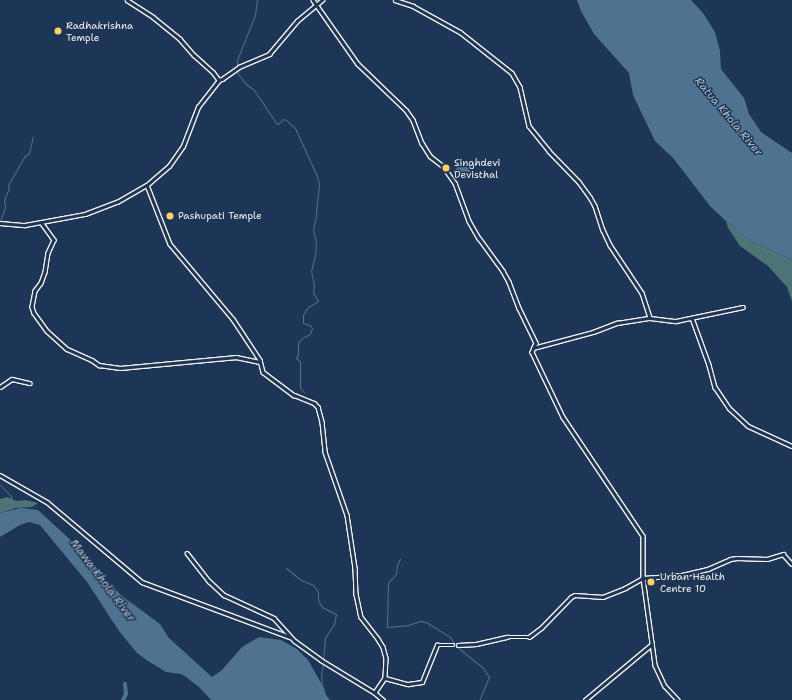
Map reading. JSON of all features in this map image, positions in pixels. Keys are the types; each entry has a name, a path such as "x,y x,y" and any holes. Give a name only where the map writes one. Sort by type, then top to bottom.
{"street":[{"path":"127,0 149,14 180,39 219,80"},
{"path":"313,0 358,64 406,110 413,120 422,143 430,156 443,166 455,183 469,221 509,282 519,308 535,340 536,343 532,352 551,393 573,434 643,536 643,578 655,665 660,679 678,700"},
{"path":"0,223 25,225 98,210 117,202 147,185 169,166 183,146 198,107 219,80 239,66 269,54 297,20 322,0"},
{"path":"395,0 413,6 460,32 512,73 520,87 529,126 549,151 579,182 590,197 610,245 642,293 650,318"},
{"path":"147,185 170,244 233,319 260,360 259,362 263,372 282,386 318,407 322,422 325,452 347,515 355,564 358,605 361,617 383,647 387,664 385,678 375,693"},
{"path":"41,222 54,240 48,253 45,272 41,283 35,292 32,307 34,313 47,331 64,347 98,364 120,368 236,358 259,362"},
{"path":"533,348 593,332 617,323 650,318 676,321 743,306"},
{"path":"692,318 710,365 715,387 728,408 748,426 792,446"},
{"path":"0,387 12,379 30,383"},
{"path":"0,475 47,502 90,536 142,582 290,637 321,660 375,693 383,700"},
{"path":"187,553 220,592 274,618 286,630 290,637"},
{"path":"458,645 476,644 507,637 529,638 541,628 571,597 575,595 603,597 625,588 643,578 688,574 708,569 730,559 737,558 767,559 783,554 792,564"},
{"path":"385,678 408,684 422,682 437,644 453,646"},
{"path":"585,700 652,644"}],"green space":[{"path":"726,221 749,240 792,260 792,301 787,287 768,266 740,246 728,228"},
{"path":"7,497 17,501 25,500 38,503 32,507 16,508 0,513 0,499"}],"water":[{"name":"Ratua Khola River","path":"577,0 691,0 703,13 715,32 720,51 721,69 744,98 749,114 761,132 792,153 792,260 749,240 726,221 710,206 673,158 655,141 633,95 629,73 594,34 581,11"},
{"path":"461,163 465,165 473,174 464,179 460,178 455,170"},
{"name":"Mawa Khola River","path":"21,508 38,510 89,557 102,576 122,596 160,624 169,638 212,677 222,670 242,647 259,637 281,640 297,649 308,660 330,700 211,700 199,687 186,677 181,674 166,672 148,661 137,653 119,631 87,582 40,525 29,522 20,525 0,537 0,513"}],"waterway":[{"path":"257,0 255,15 237,60 238,74 246,84 254,90 276,123 278,124 283,119 295,128 317,176 319,184 313,230 316,242 315,255 311,271 314,285 313,292 318,301 307,308 303,315 303,323 310,325 312,328 310,334 302,338 298,343 298,354 296,358 300,361 300,388 304,392"},
{"path":"0,221 5,207 4,200 9,188 8,185 25,156 29,153 33,136"},
{"path":"0,485 11,496 11,509"},
{"path":"400,559 397,565 396,574 388,583 387,627 408,625 420,621 426,622 450,637 456,646 483,668 489,677 479,700"},
{"path":"286,568 301,580 313,585 318,592 318,600 322,607 336,614 334,624 325,638 323,659"},
{"path":"322,684 321,676 323,663"},
{"path":"123,700 126,694 125,684"}],"place":[{"name":"Radhakrishna Temple","path":"58,31"},
{"name":"Singhdevi Devisthal","path":"446,168"},
{"name":"Pashupati Temple","path":"170,216"},
{"name":"Urban Health Centre 10","path":"651,582"}]}
